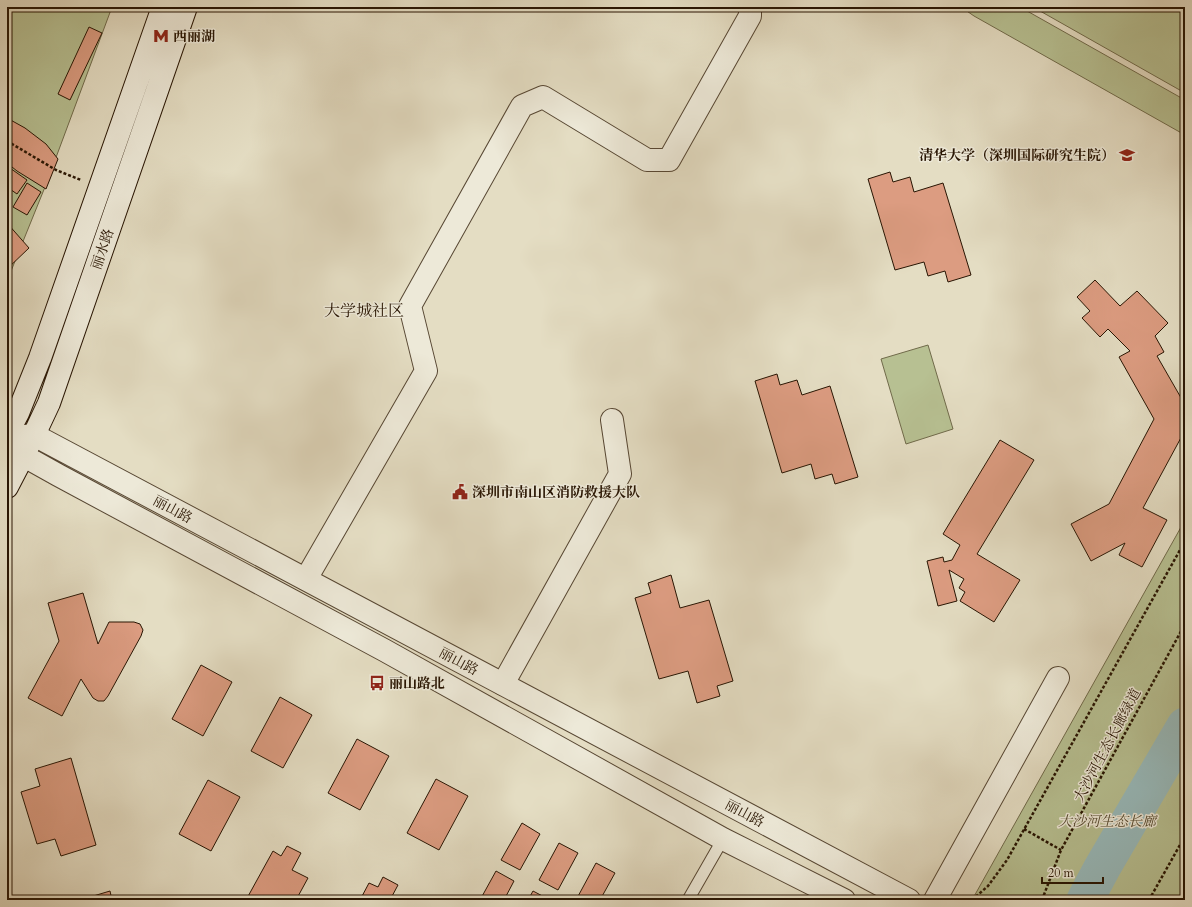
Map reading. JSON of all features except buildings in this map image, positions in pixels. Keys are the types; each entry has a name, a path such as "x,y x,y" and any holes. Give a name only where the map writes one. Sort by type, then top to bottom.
{"street":[{"name":"丽水路","path":"7,434 18,413 40,358 163,7"},
{"name":"丽水路","path":"7,487 24,456 49,403 186,7"},
{"path":"306,580 426,371 410,306 522,106 543,97 647,160 669,160 750,16 750,7"},
{"path":"503,684 620,474 612,420"},
{"name":"丽山路","path":"7,440 34,435 908,900"},
{"name":"丽山路","path":"7,440 24,456 384,650 723,839 844,900"},
{"path":"935,900 1058,678"}],"lane":[{"path":"688,900 723,839"}],"path":[{"path":"7,141 56,170 100,189"},
{"path":"972,900 988,886 1007,860 1185,541"},
{"path":"1179,634 1185,617"},
{"name":"大沙河生态长廊绿道","path":"1042,900 1061,850 1185,624"},
{"path":"1024,829 1061,850"},
{"path":"1149,900 1185,836"}],"green space":[{"path":"7,7 112,7 45,187 7,281"},
{"path":"961,7 1020,7 1185,100 1185,135 974,16"},
{"path":"1033,7 1185,7 1185,93"},
{"path":"928,345 953,429 906,444 881,359"},
{"name":"大沙河生态长廊","path":"1185,520 1185,900 972,900"}],"waterway":[{"path":"1085,900 1102,868 1185,726"}],"place":[{"name":"西丽湖","path":"161,36"},
{"name":"清华大学（深圳国际研究生院）","path":"1127,155"},
{"name":"深圳市南山区消防救援大队","path":"460,492"},
{"name":"丽山路北","path":"377,683"}],"district":[{"name":"大学城社区","path":"364,310"}]}
